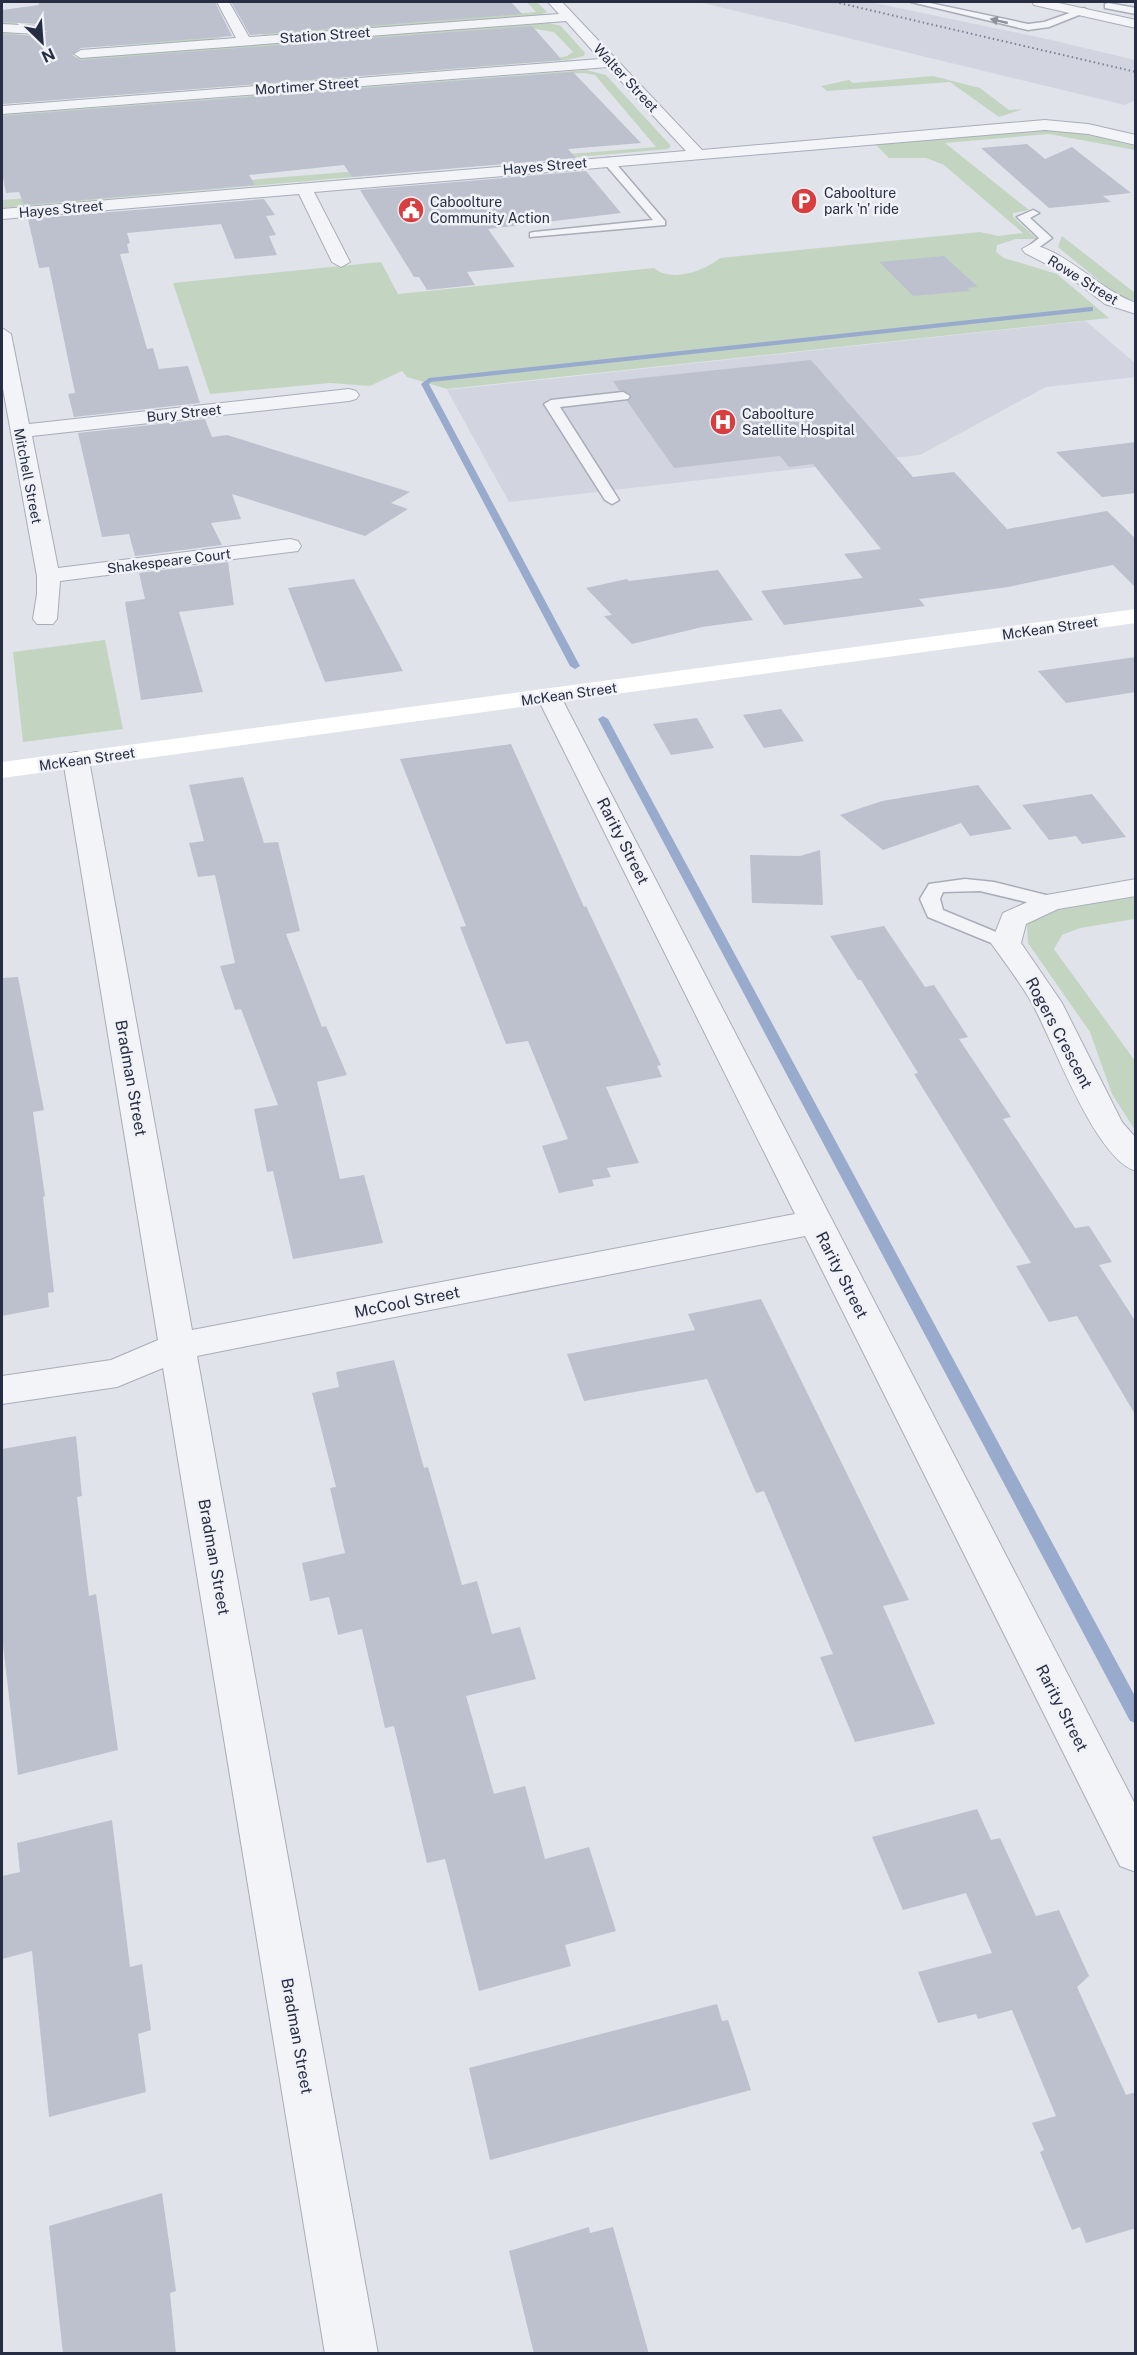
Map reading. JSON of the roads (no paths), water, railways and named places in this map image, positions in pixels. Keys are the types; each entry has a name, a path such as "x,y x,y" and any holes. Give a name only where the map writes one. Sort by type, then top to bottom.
{"main road":[{"name":"McKean Street","path":"2,770 1136,616"}],"street":[{"path":"223,2 244,41"},
{"name":"Walter Street","path":"555,2 697,153"},
{"path":"1039,2 1084,11 1110,11 1136,19"},
{"path":"1110,11 1136,24"},
{"name":"Station Street","path":"81,54 569,17"},
{"path":"2,28 38,30"},
{"name":"Mortimer Street","path":"2,110 612,62"},
{"name":"Hayes Street","path":"2,214 608,160 1045,125 1088,129 1136,140"},
{"path":"304,188 341,262"},
{"name":"Rowe Street","path":"1031,249 1072,270 1111,300 1136,309"},
{"path":"1136,320 1136,329"},
{"name":"Mitchell Street","path":"2,334 48,576 49,594 45,619"},
{"name":"Bury Street","path":"19,431 349,395"},
{"name":"Shakespeare Court","path":"48,576 290,546"},
{"name":"Rarity Street","path":"549,697 1136,1852"},
{"name":"Bradman Street","path":"76,760 352,2354"},
{"path":"1006,943 1013,919 1052,902 1136,887"},
{"name":"Rogers Crescent","path":"1006,943 1047,1002 1108,1127 1136,1160"},
{"name":"McCool Street","path":"2,1390 117,1373 178,1346 815,1222"}],"lane":[{"path":"915,2 1024,26 1041,26 1084,11"},
{"path":"1110,11 1136,11"},
{"path":"534,235 661,223 608,160"},
{"path":"1031,249 1046,238 1023,217 1033,213"},
{"path":"612,500 551,404 623,396"},
{"path":"1006,943 935,913 930,899 936,888 956,883 989,887 1052,902"}],"waterway":[{"path":"575,666 425,384 429,380 1090,309"},
{"path":"603,719 1136,1716"}],"railway":[{"path":"835,2 1136,72"}],"place":[{"name":"Caboolture park 'n' ride","path":"804,201"},
{"name":"Caboolture Community Action","path":"411,210"},
{"name":"Caboolture Satellite Hospital","path":"723,422"}]}
